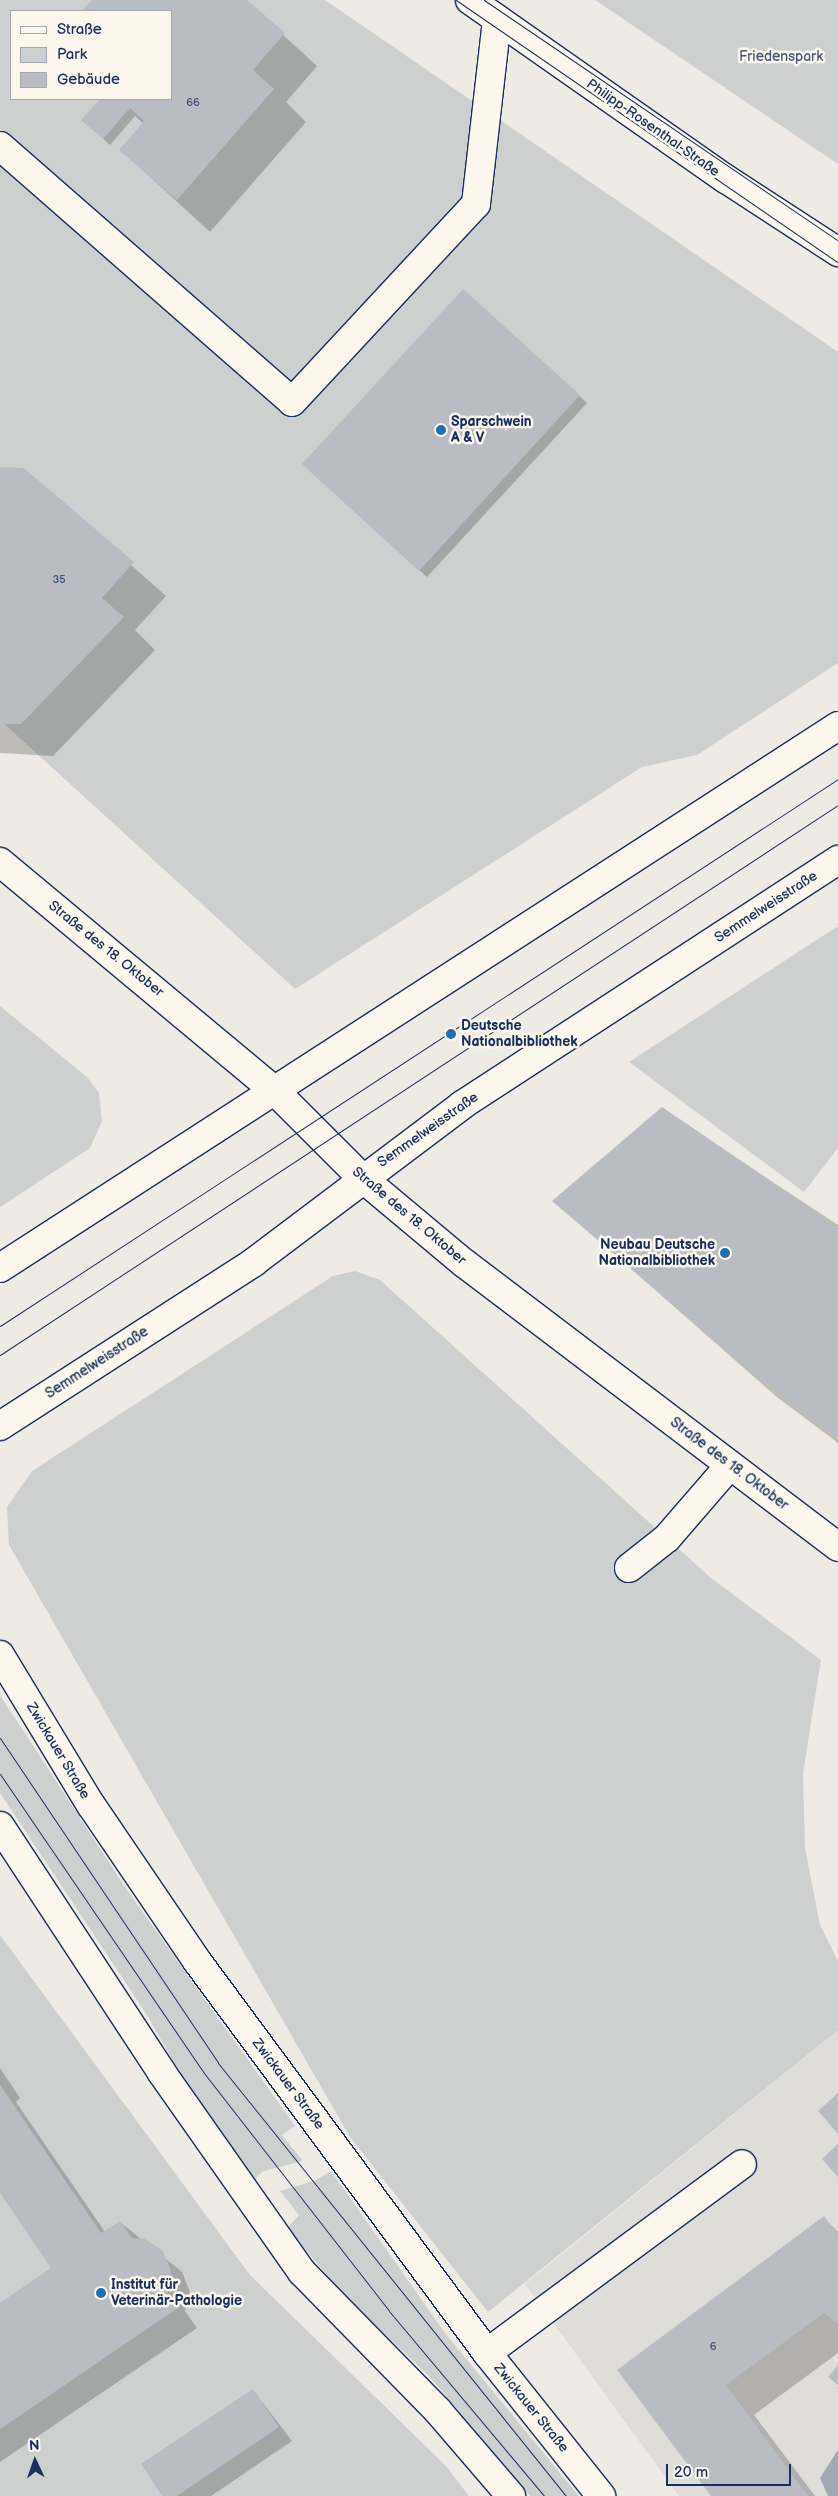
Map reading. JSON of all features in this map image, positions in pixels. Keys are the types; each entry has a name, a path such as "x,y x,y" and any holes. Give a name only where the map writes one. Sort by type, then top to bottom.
{"main road":[{"name":"Philipp-Rosenthal-Straße","path":"470,0 838,252"},
{"path":"0,146 292,402 476,204 497,19"},
{"path":"0,1268 838,726"},
{"name":"Semmelweisstraße","path":"0,1426 254,1262 361,1177 462,1105 838,860"},
{"name":"Straße des 18. Oktober","path":"0,862 275,1091 361,1177 464,1263 838,1548"},
{"path":"629,1568 666,1538 730,1465"},
{"name":"Zwickauer Straße","path":"0,1655 91,1805 197,1961 487,2353 601,2496"},
{"path":"0,1826 162,2073 302,2272 438,2411 511,2496"},
{"path":"487,2353 742,2164"}],"shaded area":[{"path":"838,2030 838,2496 679,2496 525,2284"},
{"path":"838,2450 838,2496 828,2496 820,2478"}],"green space":[{"path":"0,0 325,0 838,352 838,663 697,755 642,767 295,989 0,720"},
{"name":"Friedenspark","path":"595,0 838,0 838,164"},
{"path":"838,926 838,1148 804,1192 629,1062"},
{"path":"0,1006 87,1077 99,1093 102,1121 90,1148 0,1207"},
{"path":"355,1271 380,1280 711,1578 821,1660 803,1773 805,1848 820,1925 838,1961 838,2030 488,2312 350,2137 9,1545 7,1507 32,1471 333,1276"},
{"path":"0,1695 127,1890 295,2126 282,2135 303,2161 263,2171 253,2181 201,2109 145,2012 0,1793"},
{"path":"0,1935 250,2275 446,2466 469,2496 0,2496"},
{"path":"331,2171 445,2333 579,2496 530,2496 430,2377 343,2294 287,2228 299,2215 280,2191 314,2181"}],"building":[{"path":"92,0 247,0 285,33 253,70 274,89 177,200 119,150 144,121 130,108 103,139 81,120 99,100 172,100 172,10 83,10"},
{"name":"Sparschwein A & V","path":"463,289 580,395 419,571 302,464"},
{"path":"0,467 24,468 134,562 102,598 124,617 21,724 0,724"},
{"name":"Neubau Deutsche Nationalbibliothek","path":"662,1107 838,1227 838,1437 748,1369 552,1201"},
{"path":"0,2085 101,2233 120,2221 132,2238 145,2239 163,2251 171,2271 166,2290 178,2308 0,2429 0,2303 51,2268 0,2193"},
{"path":"838,2093 838,2134 818,2111"},
{"path":"838,2144 838,2177 822,2159"},
{"path":"824,2216 838,2235 838,2324 824,2313 726,2385 808,2496 711,2496 617,2370"},
{"path":"838,2365 838,2385 828,2377"},
{"path":"253,2389 279,2427 177,2496 162,2496 141,2464"}],"tram line":[{"path":"456,0 838,263"},
{"path":"484,0 838,241"},
{"path":"0,1326 838,779"},
{"path":"0,1355 838,805"},
{"path":"0,1738 218,2063 566,2496"},
{"path":"0,1774 204,2073 389,2311 544,2496"}],"place":[{"name":"Sparschwein A & V","path":"441,430"},
{"name":"Deutsche Nationalbibliothek","path":"451,1034"},
{"name":"Neubau Deutsche Nationalbibliothek","path":"725,1253"},
{"name":"Institut für Veterinär-Pathologie","path":"101,2293"}]}
